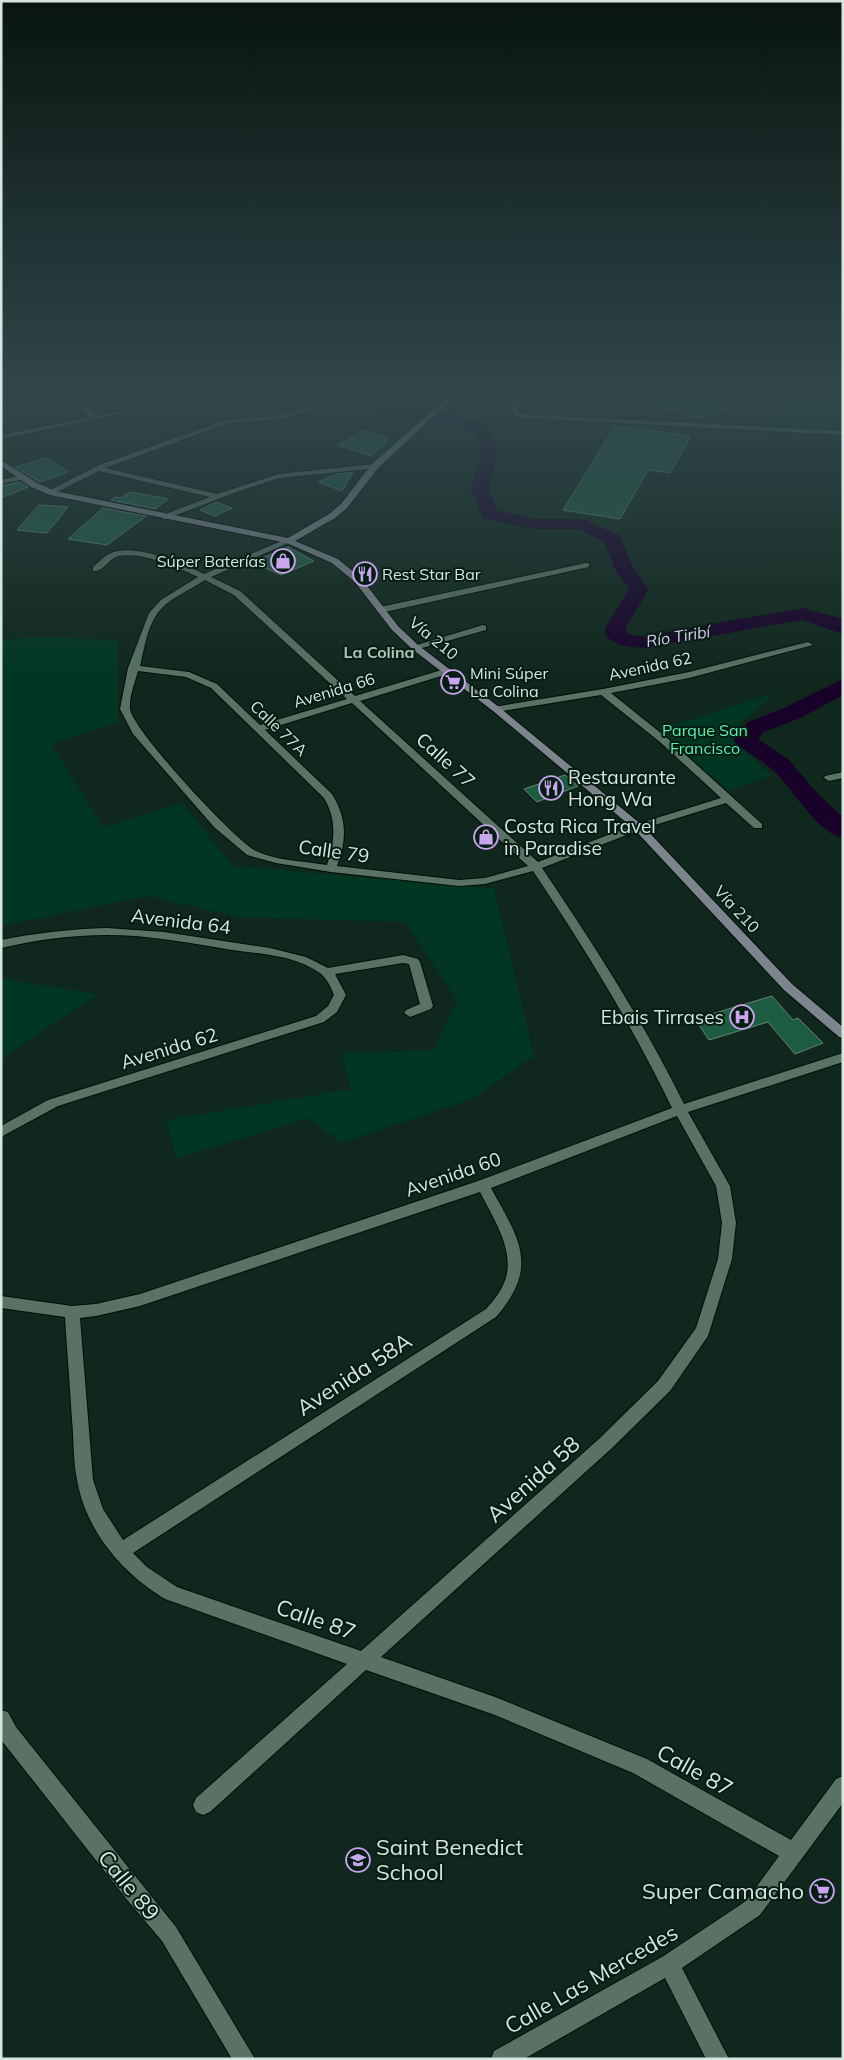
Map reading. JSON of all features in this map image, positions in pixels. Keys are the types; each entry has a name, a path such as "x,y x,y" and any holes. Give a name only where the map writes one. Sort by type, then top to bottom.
{"main road":[{"name":"Vía 210","path":"44,489 86,502 290,541 318,553 347,570 358,580 380,610 415,647 496,709 638,827 788,986 843,1034"},
{"path":"290,541 332,516 344,506 357,489"}],"street":[{"path":"50,492 56,489"},
{"path":"188,489 217,496"},
{"path":"166,517 238,489"},
{"name":"Calle 79","path":"290,541 206,576 174,594 153,613 133,668 125,709 136,732 218,825 251,853 331,869 460,883 485,881 536,867 638,827"},
{"name":"Calle 77","path":"96,570 112,556 123,553 169,563 206,576 237,593 254,606 351,700 536,867 594,953 650,1049 680,1110"},
{"path":"380,610 586,565"},
{"path":"415,647 483,628"},
{"name":"Avenida 62","path":"496,709 603,692 689,675 808,645"},
{"name":"Calle 77A","path":"133,668 175,672 202,680 214,686 328,796 335,806 339,820 340,846 331,869"},
{"name":"Avenida 66","path":"258,729 448,671"},
{"path":"603,692 635,715 676,750 758,826"},
{"path":"829,778 843,774"},
{"path":"638,827 727,798"},
{"name":"Avenida 64","path":"1,944 87,932 146,933 285,955 304,961 325,972 336,985 340,995"},
{"path":"325,972 403,959 414,962 427,1006 410,1012"},
{"name":"Avenida 62","path":"1,1132 53,1103 320,1019 332,1012 338,1004 340,995"},
{"name":"Avenida 60","path":"72,1312 96,1310 140,1300 484,1185 680,1110 843,1057"},
{"name":"Avenida 58","path":"203,1805 362,1660 606,1443 664,1386 703,1331 725,1259 729,1223 723,1186 680,1110"},
{"name":"Avenida 58A","path":"121,1551 491,1313 504,1301 517,1270 516,1253 484,1185"},
{"path":"1,1302 72,1312"},
{"name":"Calle 87","path":"72,1312 85,1480 94,1510 101,1524 121,1551 144,1574 171,1592 495,1706 640,1766 794,1852"},
{"name":"Calle 89","path":"1,1719 9,1734 135,1894 169,1934 244,2059"},
{"name":"Calle Las Mercedes","path":"502,2059 670,1964 754,1908 843,1786"},
{"path":"670,1964 718,2059"}],"green space":[{"path":"39,637 118,640 118,722 51,744 103,827 183,803 232,866 494,888 534,1056 472,1099 340,1143 308,1118 176,1159 166,1120 351,1089 341,1053 434,1050 457,1000 405,922 238,917 148,896 1,926 1,640"},
{"name":"Parque San Francisco","path":"774,693 728,735 771,775 728,791 659,729"},
{"path":"1,980 98,994 1,1059"}],"building":[{"path":"1,489 23,489 1,498"},
{"path":"576,489 637,489 620,519 563,510"},
{"path":"130,492 168,499 155,509 111,500 115,497 121,498"},
{"path":"216,502 232,508 215,516 200,510"},
{"path":"39,505 68,507 47,533 17,530"},
{"path":"103,508 146,516 107,545 68,539"},
{"name":"Súper Baterías","path":"288,547 314,561 281,575 253,562"},
{"name":"Restaurante Hong Wa","path":"565,775 578,786 537,802 524,789"},
{"name":"Ebais Tirrases","path":"772,996 793,1020 798,1018 823,1043 795,1054 768,1022 709,1040 695,1019"}],"waterway":[{"name":"Río Tiribí","path":"480,489 489,514 533,524 582,524 612,539 625,569 639,589 616,627 615,634 626,641 644,642 803,614 840,625 843,628"},
{"name":"Río Tiribí","path":"843,685 825,697 792,713 756,727 745,740 781,765 809,798 843,831"}],"place":[{"name":"Súper Baterías","path":"283,561"},
{"name":"Rest Star Bar","path":"365,574"},
{"name":"Mini Súper La Colina","path":"453,682"},
{"name":"Restaurante Hong Wa","path":"551,788"},
{"name":"Costa Rica Travel in Paradise","path":"486,837"},
{"name":"Ebais Tirrases","path":"742,1017"},
{"name":"Saint Benedict School","path":"358,1860"},
{"name":"Super Camacho","path":"822,1891"}],"district":[{"name":"La Colina","path":"379,652"}]}
